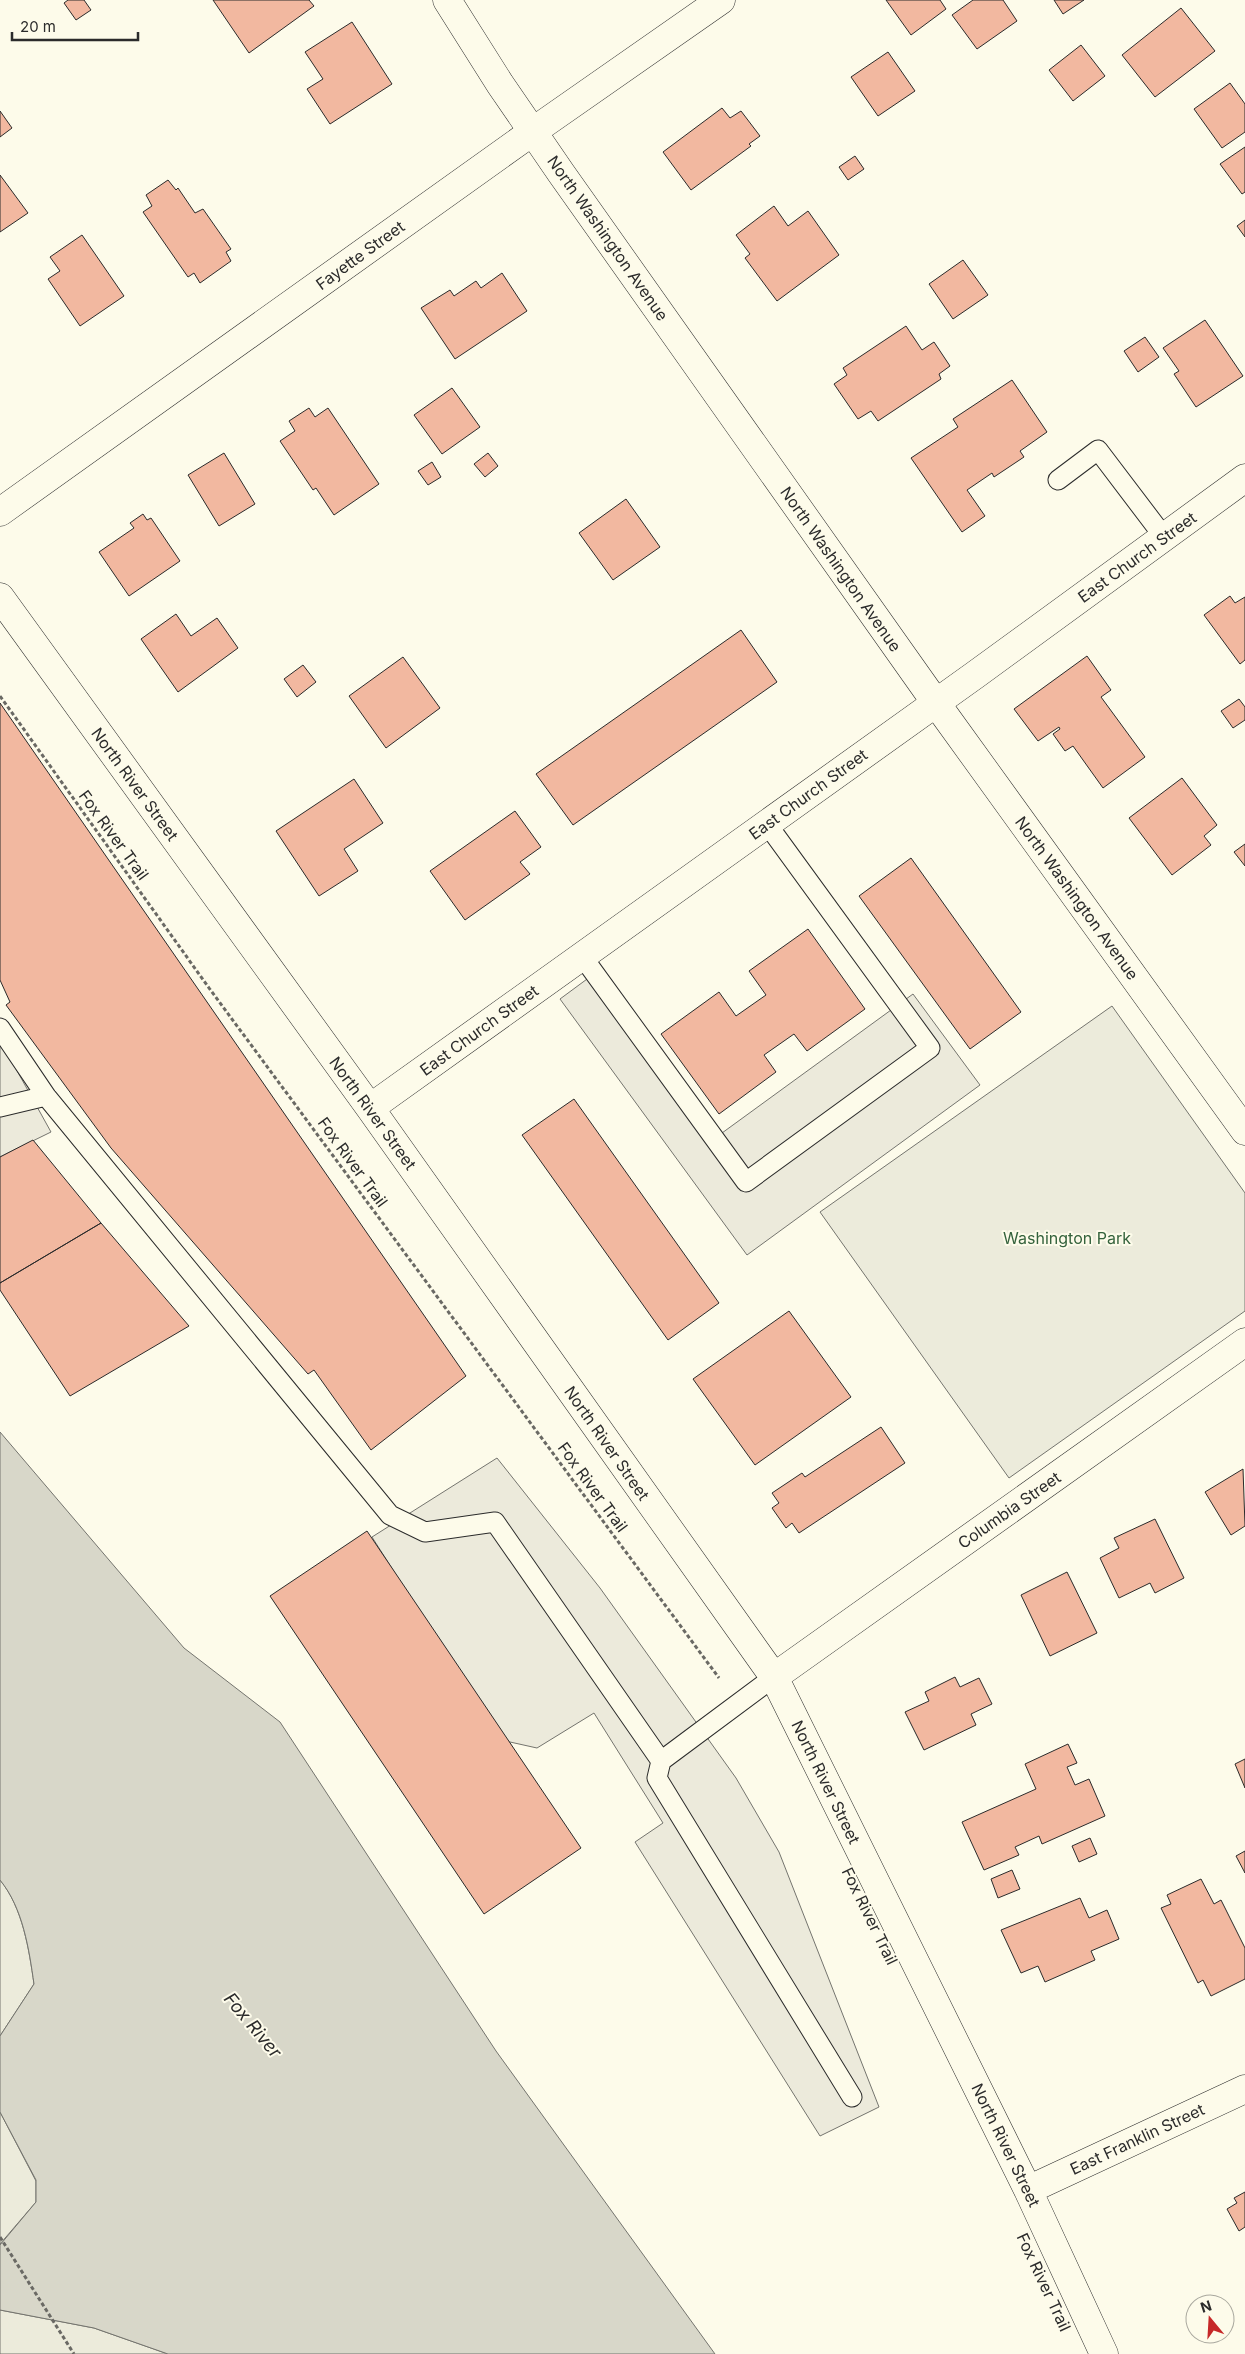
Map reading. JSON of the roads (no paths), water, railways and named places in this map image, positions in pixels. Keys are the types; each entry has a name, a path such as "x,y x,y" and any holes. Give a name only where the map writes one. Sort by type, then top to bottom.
{"street":[{"name":"North Washington Avenue","path":"447,0 532,132 936,703 1245,1131"},
{"name":"Fayette Street","path":"0,512 532,132 721,0"},
{"name":"East Church Street","path":"370,1108 936,703 1245,478"},
{"name":"North River Street","path":"0,597 370,1108 774,1677 1028,2190 1104,2354"},
{"name":"Columbia Street","path":"774,1677 1245,1342"},
{"name":"East Franklin Street","path":"1028,2190 1245,2089"}],"lane":[{"path":"1058,480 1098,450 1164,537"},
{"path":"582,956 746,1182 930,1048 766,824"},
{"path":"0,1028 46,1096 390,1515 425,1532 495,1522 660,1761"},
{"path":"0,1107 46,1096"},
{"path":"774,1677 660,1761 657,1778 852,2097"}],"water":[{"name":"Fox River","path":"0,1432 184,1648 280,1722 496,2051 715,2354 168,2354 94,2328 0,2310 0,2245 36,2202 36,2180 0,2112 0,2036 34,1984 20,1916 8,1891 0,1880"}],"park label":[{"name":"Washington Park","path":"1067,1238"}]}
